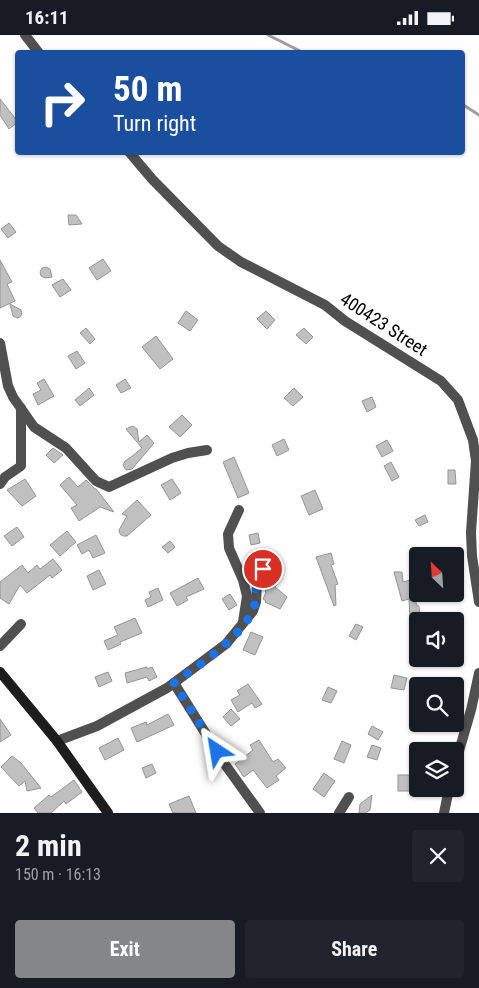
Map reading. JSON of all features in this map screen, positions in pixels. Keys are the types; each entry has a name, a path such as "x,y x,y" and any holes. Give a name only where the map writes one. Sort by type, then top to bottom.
{"street":[{"path":"25,35 37,50"},
{"name":"400423 Street","path":"132,155 152,179 218,246 241,262 325,305 345,321 441,381 458,400 473,440 475,454 471,532 472,556 479,602"},
{"path":"0,343 8,386 21,409 34,427 66,447 96,481 109,487 172,458 207,450"},
{"path":"0,484 5,477 21,467 21,409"},
{"path":"239,510 228,534 229,548 243,580 247,595 242,626"},
{"path":"57,741 97,726 174,683 226,644 253,611 256,602 257,583 263,569"},
{"path":"0,646 21,624"},
{"path":"0,672 57,741 108,813"},
{"path":"461,742 479,673"},
{"path":"174,683 224,763 260,813"},
{"path":"338,813 349,797"},
{"path":"444,813 447,797"}],"building":[{"path":"0,99 15,118 15,124 9,129 0,115"},
{"path":"68,215 76,215 82,224 69,225"},
{"path":"9,223 16,232 8,238 1,229"},
{"path":"103,259 111,271 97,280 89,268"},
{"path":"0,260 12,282 7,284 15,301 0,308"},
{"path":"42,268 50,269 52,277 45,278 41,276"},
{"path":"63,279 71,290 60,297 52,285"},
{"path":"10,304 21,310 22,314 20,317 13,316"},
{"path":"186,311 198,320 190,331 178,323"},
{"path":"266,311 275,320 267,329 257,319"},
{"path":"86,328 95,339 90,344 80,333"},
{"path":"304,328 313,337 306,344 296,335"},
{"path":"156,336 173,359 160,369 142,347"},
{"path":"77,351 85,363 76,369 68,356"},
{"path":"44,379 54,396 38,405 33,394 41,390 37,383"},
{"path":"125,379 131,388 121,393 116,385"},
{"path":"89,388 94,395 80,406 75,400"},
{"path":"294,388 303,397 293,406 284,398"},
{"path":"372,397 376,407 367,412 362,401"},
{"path":"182,415 192,425 180,437 169,427"},
{"path":"133,426 137,429 139,442 147,435 154,443 132,469 126,470 123,465 125,461 142,448 126,429"},
{"path":"284,439 289,450 277,456 272,445"},
{"path":"387,440 393,451 382,457 376,446"},
{"path":"53,448 63,455 54,463 46,455"},
{"path":"234,457 249,493 238,498 223,462"},
{"path":"391,462 399,477 392,481 384,466"},
{"path":"448,470 455,470 456,484 448,484"},
{"path":"69,477 78,487 86,480 96,489 114,512 100,507 79,521 71,508 77,505 60,485"},
{"path":"25,479 36,496 22,506 7,490"},
{"path":"172,479 181,493 170,500 161,485"},
{"path":"315,490 323,509 309,515 301,496"},
{"path":"137,500 151,515 127,536 123,536 119,530 127,516 122,514"},
{"path":"425,515 428,522 419,526 415,520"},
{"path":"17,527 24,537 12,546 4,536"},
{"path":"67,531 76,542 60,556 50,545"},
{"path":"258,533 260,543 251,545 249,535"},
{"path":"96,535 105,553 93,558 89,550 82,554 77,545"},
{"path":"170,541 175,547 168,553 162,547"},
{"path":"331,553 334,564 331,565 338,584 335,585 336,605 334,606 316,557"},
{"path":"53,559 62,570 52,578 50,575 27,593 20,585 9,604 0,598 0,582 22,565 28,573 37,565 40,569"},
{"path":"99,570 106,584 93,590 87,576"},
{"path":"276,572 280,575 280,580 275,587 287,597 280,609 265,602 263,599 265,591 270,584 269,576"},
{"path":"394,572 402,572 403,582 409,580 409,599 402,601"},
{"path":"198,578 204,589 186,597 188,600 177,606 170,593"},
{"path":"158,588 163,600 148,607 145,600 151,597 149,592"},
{"path":"230,594 237,605 229,610 222,599"},
{"path":"409,603 416,603 419,606 420,612 410,612"},
{"path":"135,618 142,633 120,642 121,644 108,650 104,641 118,635 114,627"},
{"path":"356,624 363,627 356,640 349,636"},
{"path":"251,632 263,637 255,655 243,650"},
{"path":"147,667 147,669 152,667 157,677 149,681 147,677 127,683 125,673"},
{"path":"108,672 112,681 99,687 95,677"},
{"path":"394,675 407,678 404,690 391,688"},
{"path":"248,684 262,704 255,708 252,703 238,712 231,700 240,695 237,691"},
{"path":"328,687 337,691 331,703 322,700"},
{"path":"231,709 240,719 231,726 223,717"},
{"path":"168,714 174,725 137,742 131,728 146,722 147,725"},
{"path":"0,719 11,735 0,742"},
{"path":"372,726 383,732 378,740 368,734"},
{"path":"118,738 124,750 105,760 99,748"},
{"path":"259,740 273,762 278,759 286,768 276,776 279,780 267,788 253,770 244,777 235,764 253,750 250,745"},
{"path":"342,741 351,745 344,763 334,759"},
{"path":"372,745 381,748 377,760 367,757"},
{"path":"12,756 21,763 41,788 27,791 25,781 19,786 1,767"},
{"path":"152,764 156,773 146,778 142,768"},
{"path":"324,773 335,781 324,797 313,789"},
{"path":"398,775 409,775 409,791 398,791"},
{"path":"74,780 82,792 66,804 64,801 51,813 38,813 34,808 49,795 51,797"},
{"path":"372,795 370,810 365,813 359,813 360,804"},
{"path":"189,796 196,813 173,813 169,804"}],"waterway":[{"path":"268,35 298,50"},
{"path":"465,106 479,115"}],"route":[{"path":"217,751 174,683 226,644 242,626 253,611 256,602 257,583 263,569"}]}
